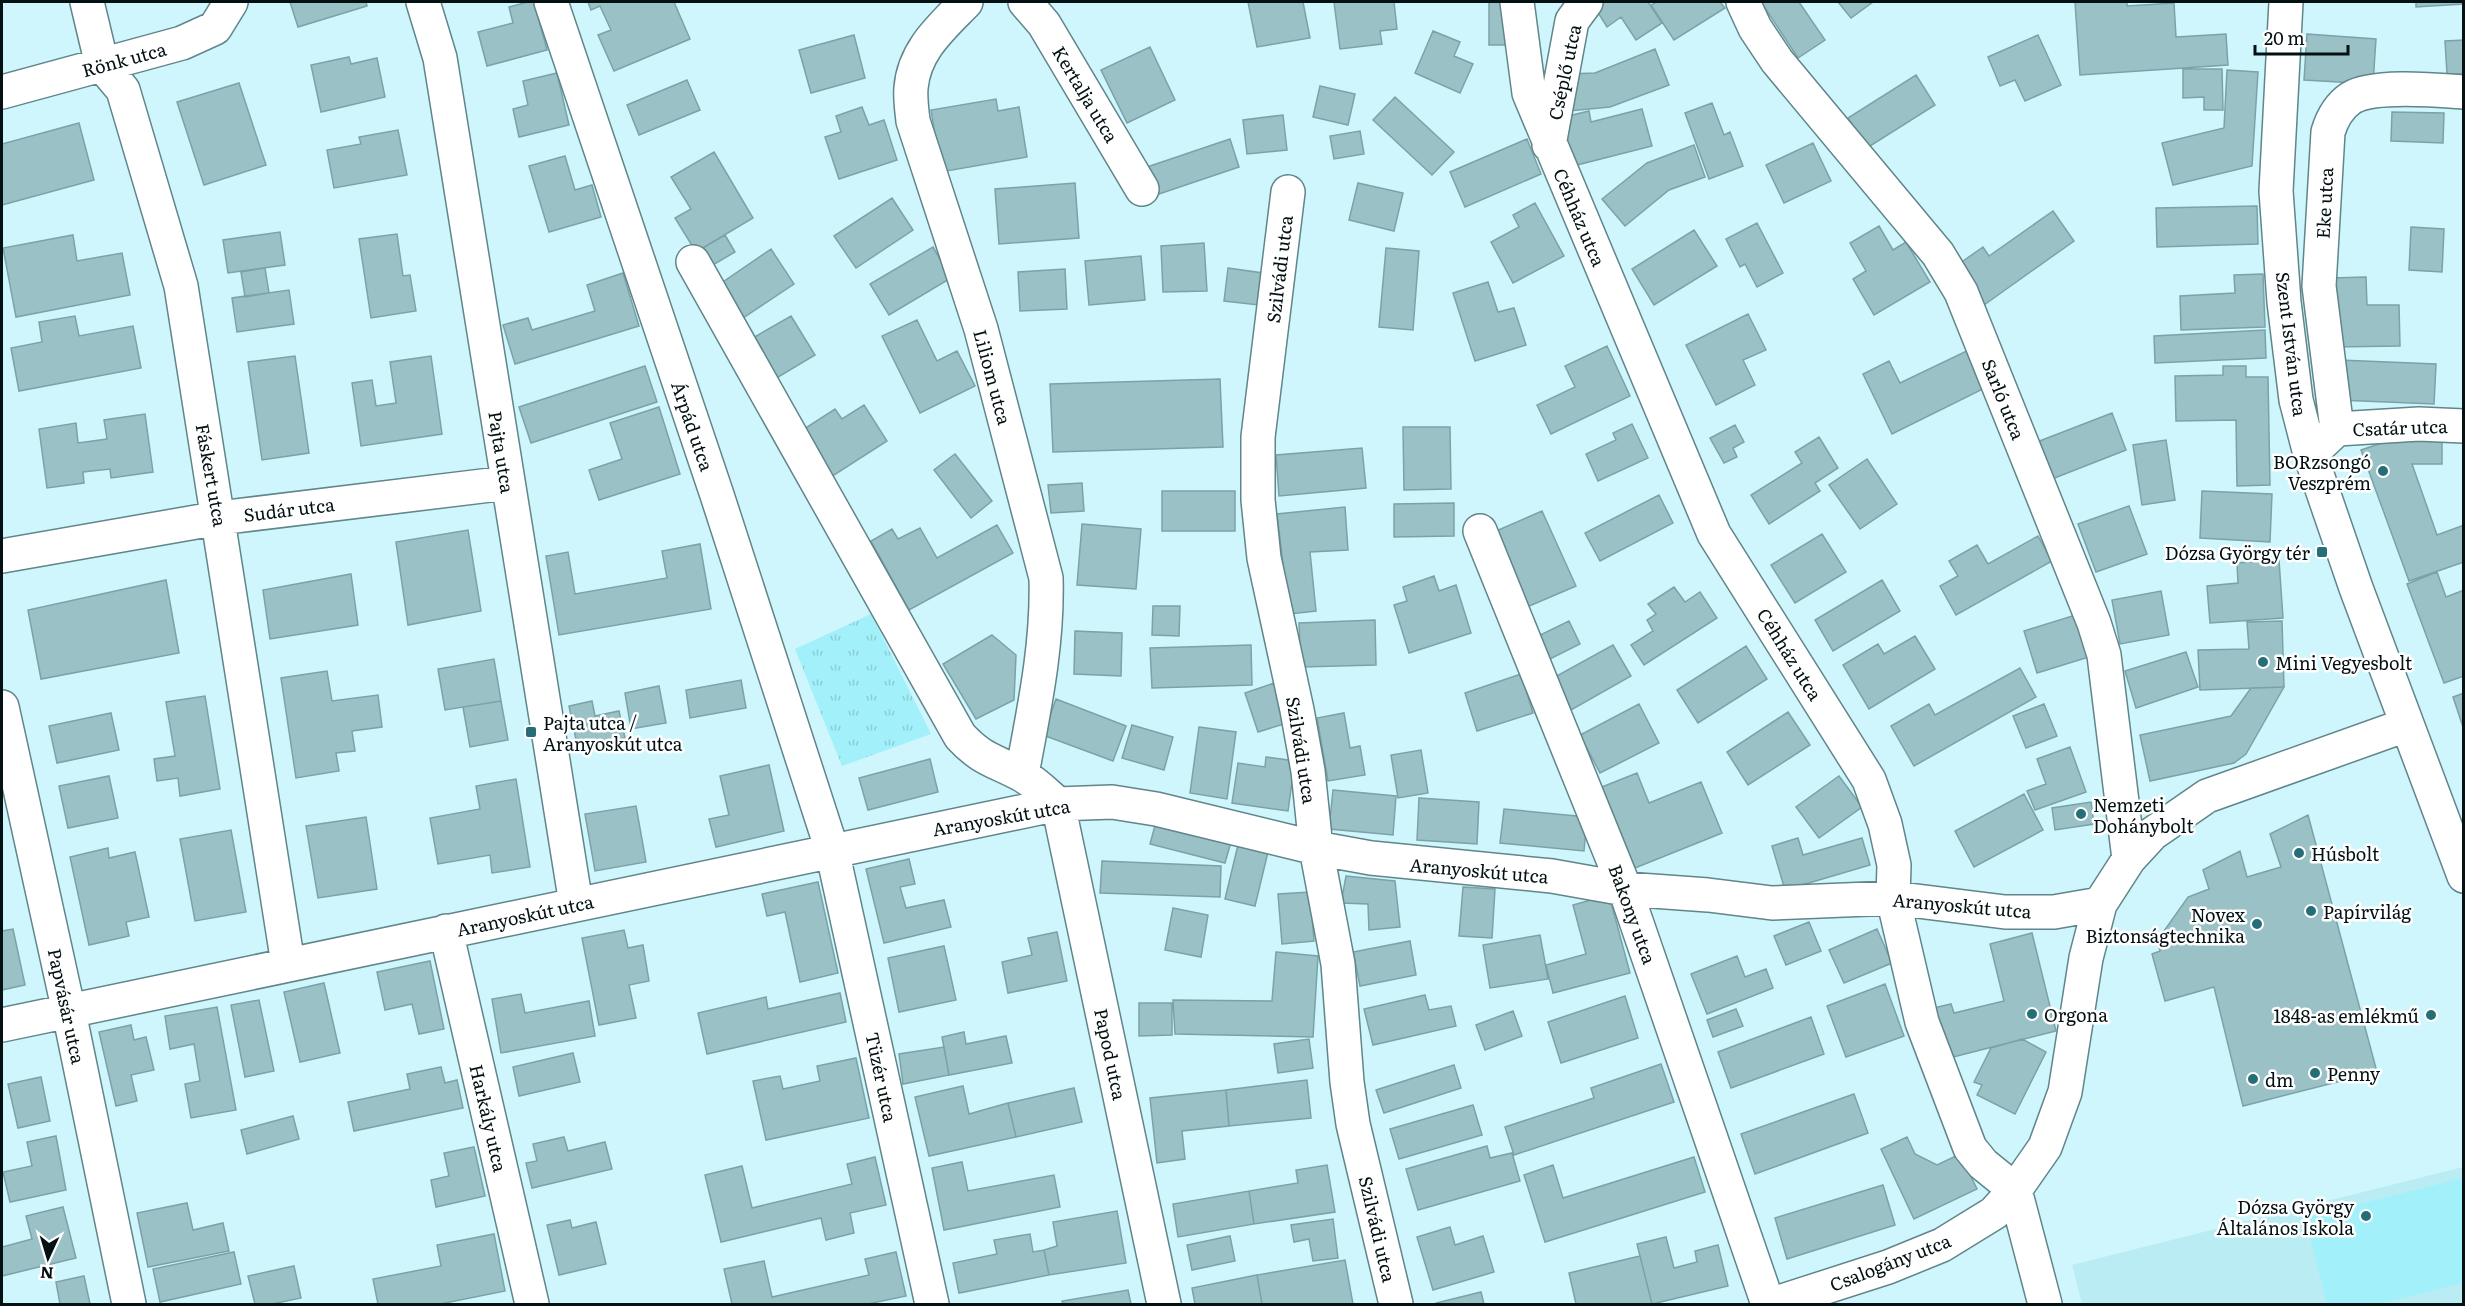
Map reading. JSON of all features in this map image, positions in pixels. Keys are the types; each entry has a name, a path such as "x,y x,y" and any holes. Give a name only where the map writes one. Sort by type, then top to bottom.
{"street":[{"name":"Fáskert utca","path":"87,2 102,65 123,90 181,286 288,964"},
{"name":"Rönk utca","path":"2,92 182,43 214,28 231,2"},
{"name":"Pajta utca","path":"423,2 440,58 576,904"},
{"name":"Árpád utca","path":"551,2 717,495 832,850"},
{"name":"Liliom utca","path":"966,2 934,34 917,60 910,88 914,121 981,329 1046,578 1047,614 1044,651 1022,774"},
{"name":"Kertalja utca","path":"1025,2 1044,24 1142,189"},
{"name":"Céhház utca","path":"1517,2 1529,93 1549,145 1714,534 1869,780 1885,824 1894,865 1893,898 1922,1022 1970,1148 1983,1164 2014,1190"},
{"name":"Cséplő utca","path":"1549,145 1572,21 1586,2"},
{"name":"Sarló utca","path":"1743,2 1755,28 1777,61 1938,254 1961,292 2094,623 2104,655 2130,859"},
{"name":"Szent István utca","path":"2286,2 2277,191 2284,302 2296,400 2310,454 2406,725 2463,875"},
{"name":"Eke utca","path":"2337,429 2319,285 2328,132 2334,115 2352,97 2378,91 2405,89 2463,92"},
{"name":"Szilvádi utca","path":"1288,192 1258,436 1258,500 1264,558 1297,710 1308,771 1316,848 1338,964 1347,1082 1353,1124 1396,1305"},
{"path":"693,262 960,736 973,750 987,760 1022,774 1058,804"},
{"name":"Csatár utca","path":"2310,454 2337,429 2419,424 2463,426"},
{"name":"Sudár utca","path":"2,556 219,518 507,483"},
{"name":"Bakony utca","path":"1480,531 1625,889 1768,1305"},
{"name":"Papvásár utca","path":"2,707 69,1012 129,1305"},
{"path":"2100,904 2130,859 2152,834 2207,796 2406,725"},
{"name":"Aranyoskút utca","path":"2,1025 1058,804 1112,802 1156,809 1316,848 1382,860 1552,876 1625,889 1708,895 1772,903 1893,898 2014,912 2054,912 2100,904"},
{"name":"Papod utca","path":"1058,804 1164,1305"},
{"name":"Tüzér utca","path":"832,850 932,1305"},
{"name":"Csalogány utca","path":"1773,1305 1888,1267 1942,1245 1994,1213 2014,1190 2045,1147 2065,1092 2086,958 2100,904"},
{"name":"Harkály utca","path":"446,931 532,1305"},
{"path":"2014,1190 2045,1305"}],"shaded area":[{"name":"Dózsa György Általános Iskola","path":"2463,1167 2463,1304 2082,1304 2072,1265"}],"green space":[{"path":"871,614 931,734 842,766 795,649"},
{"path":"2463,1178 2463,1283 2378,1304 2327,1304 2305,1218"}],"building":[{"path":"290,2 366,2 367,6 298,27"},
{"path":"534,2 547,50 487,66 478,32 513,23 509,7"},
{"path":"588,2 674,2 690,39 614,71 598,35 611,30 600,6 591,10"},
{"path":"1248,2 1303,2 1310,38 1257,47"},
{"path":"1334,2 1394,2 1397,29 1380,31 1382,44 1340,49"},
{"path":"1489,2 1511,2 1512,45 1489,45"},
{"path":"1648,2 1662,23 1636,40 1621,17 1607,27 1592,3"},
{"path":"1657,2 1720,2 1725,8 1674,40 1651,5"},
{"path":"1761,2 1799,2 1825,40 1798,58"},
{"path":"1838,2 1873,2 1851,18"},
{"path":"2075,2 2127,2 2127,6 2174,3 2176,37 2226,34 2228,65 2080,75"},
{"path":"2416,2 2464,2 2464,4 2416,7"},
{"path":"1433,31 1460,42 1454,56 1473,64 1460,93 1415,73"},
{"path":"2307,34 2376,39 2373,84 2304,80"},
{"path":"854,35 865,78 811,93 799,50"},
{"path":"2038,35 2061,85 2025,101 2015,80 2000,86 1988,57"},
{"path":"2464,40 2464,74 2447,74 2445,41"},
{"path":"1150,47 1175,100 1127,123 1101,70"},
{"path":"1655,49 1669,85 1610,107 1569,111 1567,74 1595,73"},
{"path":"349,57 351,64 377,58 385,97 321,112 311,65"},
{"path":"2183,69 2222,69 2223,110 2204,110 2204,97 2183,98"},
{"path":"2227,70 2258,72 2252,166 2173,185 2162,143 2224,128"},
{"path":"557,73 569,125 519,137 513,109 528,105 523,81"},
{"path":"1916,75 1935,105 1867,148 1848,118"},
{"path":"687,80 700,110 639,135 627,105"},
{"path":"239,83 266,165 204,185 177,102"},
{"path":"1320,86 1355,94 1348,125 1313,117"},
{"path":"1395,97 1454,152 1432,175 1373,120"},
{"path":"996,99 998,111 1019,107 1027,157 941,172 931,110"},
{"path":"1712,103 1724,135 1730,132 1743,166 1709,179 1685,113"},
{"path":"862,107 869,125 884,120 897,160 839,179 825,137 841,132 836,116"},
{"path":"1642,109 1652,146 1573,166 1560,118 1589,111 1591,122"},
{"path":"2392,112 2444,113 2443,143 2391,141"},
{"path":"1283,115 1287,150 1247,154 1243,120"},
{"path":"79,123 94,180 2,205 2,144"},
{"path":"398,130 407,175 334,188 327,150 361,144 359,137"},
{"path":"1360,131 1364,154 1334,159 1330,136"},
{"path":"1230,139 1239,167 1153,196 1144,168"},
{"path":"1527,139 1541,174 1465,207 1450,172"},
{"path":"1813,143 1831,181 1784,203 1766,165"},
{"path":"1694,145 1705,177 1669,190 1625,226 1602,199 1647,163"},
{"path":"714,152 753,218 696,252 675,218 691,209 671,177"},
{"path":"565,156 575,190 592,185 601,217 549,232 529,166"},
{"path":"1075,183 1079,238 999,244 995,189"},
{"path":"1358,183 1403,193 1394,231 1349,220"},
{"path":"892,198 913,230 856,268 834,236"},
{"path":"1535,203 1564,256 1513,283 1491,242 1519,227 1513,215"},
{"path":"2257,206 2258,244 2157,247 2156,208"},
{"path":"2053,211 2074,241 1984,305 1956,266 1983,247 1989,256"},
{"path":"1757,223 1783,273 1757,287 1745,264 1740,267 1726,239"},
{"path":"1879,226 1893,250 1906,242 1930,282 1874,315 1853,279 1866,271 1850,243"},
{"path":"2411,227 2444,229 2442,272 2409,270"},
{"path":"1694,230 1717,266 1654,305 1632,269"},
{"path":"280,232 285,265 228,273 223,240"},
{"path":"397,234 403,276 410,275 416,311 371,318 359,239"},
{"path":"73,235 77,261 122,253 130,295 16,317 3,248"},
{"path":"725,235 735,252 706,269 696,252"},
{"path":"1204,243 1207,291 1163,292 1161,246"},
{"path":"933,247 951,278 889,315 870,284"},
{"path":"1386,248 1419,251 1413,330 1379,327"},
{"path":"771,249 794,284 743,318 720,284"},
{"path":"1141,256 1145,300 1089,305 1085,261"},
{"path":"265,268 269,293 245,297 241,272"},
{"path":"1228,268 1263,273 1259,305 1224,301"},
{"path":"1065,269 1067,309 1020,311 1018,272"},
{"path":"623,273 639,326 515,364 503,325 528,318 532,330 595,311 587,285"},
{"path":"2263,274 2265,327 2181,330 2180,296 2235,293 2234,275"},
{"path":"2366,277 2367,305 2399,305 2400,346 2332,347 2331,278"},
{"path":"1488,282 1498,312 1514,308 1526,345 1475,361 1453,293"},
{"path":"289,290 294,324 237,332 232,298"},
{"path":"1748,314 1766,350 1743,360 1755,385 1716,405 1686,345"},
{"path":"75,316 79,336 133,326 141,368 19,391 11,348 42,342 39,322"},
{"path":"791,316 815,355 775,379 751,339"},
{"path":"917,320 937,361 957,351 975,386 920,413 882,336"},
{"path":"2265,330 2266,358 2155,363 2154,336"},
{"path":"1607,346 1630,396 1551,434 1537,405 1575,387 1565,366"},
{"path":"1973,348 1991,385 1892,434 1863,374 1889,361 1900,383"},
{"path":"295,356 309,453 262,460 248,362"},
{"path":"431,356 442,434 361,446 352,383 372,380 376,406 396,403 390,362"},
{"path":"2339,360 2436,364 2434,404 2338,400"},
{"path":"645,366 657,402 531,443 519,407"},
{"path":"2223,366 2246,366 2246,377 2268,377 2270,485 2237,486 2236,420 2176,421 2175,376 2223,375"},
{"path":"1220,379 1223,447 1053,452 1050,384"},
{"path":"864,405 887,441 831,477 801,431 835,409 842,419"},
{"path":"659,407 680,474 599,500 589,470 622,459 610,423"},
{"path":"2112,413 2126,450 2052,479 2037,442"},
{"path":"145,414 153,472 111,478 110,469 83,472 84,483 47,488 39,429 76,423 78,443 107,439 104,420"},
{"path":"1632,424 1648,458 1598,481 1586,454 1616,440 1613,433"},
{"path":"1735,425 1744,442 1733,448 1737,457 1724,463 1710,438"},
{"path":"1403,427 1450,427 1451,489 1404,490"},
{"path":"2402,436 2442,436 2442,464 2412,464 2437,535 2464,525 2464,562 2409,581 2361,450"},
{"path":"1819,437 1838,468 1815,483 1820,491 1769,524 1751,495 1802,463 1795,452"},
{"path":"2166,440 2175,500 2142,505 2133,445"},
{"path":"1362,448 1366,488 1279,496 1276,455"},
{"path":"955,454 992,501 971,518 934,470"},
{"path":"1867,459 1897,504 1860,529 1829,485"},
{"path":"1082,483 1084,511 1051,513 1048,485"},
{"path":"1162,491 1235,491 1235,531 1162,531"},
{"path":"2202,491 2272,494 2270,542 2200,538"},
{"path":"1659,495 1673,523 1600,561 1585,533"},
{"path":"1454,503 1454,536 1394,537 1394,504"},
{"path":"2129,506 2147,554 2096,572 2078,524"},
{"path":"1345,507 1348,550 1310,552 1316,611 1289,614 1277,514"},
{"path":"1542,511 1576,586 1527,607 1494,532"},
{"path":"1082,524 1141,529 1136,589 1077,585"},
{"path":"997,525 1013,553 909,610 871,541 892,529 898,539 920,528 937,558"},
{"path":"468,530 481,611 408,625 396,542"},
{"path":"1822,534 1846,572 1795,603 1771,565"},
{"path":"2038,536 2052,561 1956,615 1940,586 1958,576 1949,561 1977,545 1988,564"},
{"path":"700,544 711,609 559,635 546,556 568,552 575,594 667,578 662,551"},
{"path":"2279,560 2283,618 2210,623 2207,586 2238,583 2237,563"},
{"path":"2437,572 2446,597 2464,590 2464,676 2444,683 2407,584"},
{"path":"351,574 358,625 270,639 263,590"},
{"path":"1434,576 1439,591 1456,585 1471,633 1409,653 1394,605 1407,601 1403,587"},
{"path":"166,580 179,653 41,679 28,610"},
{"path":"1882,580 1900,611 1833,651 1815,620"},
{"path":"1674,587 1685,602 1700,592 1717,618 1644,665 1631,645 1653,631 1647,620 1656,614 1648,604"},
{"path":"2161,591 2169,635 2120,644 2112,600"},
{"path":"1153,606 1180,606 1179,636 1152,635"},
{"path":"2079,614 2092,656 2037,673 2024,631"},
{"path":"1375,620 1376,665 1301,667 1299,623"},
{"path":"1569,621 1580,644 1548,660 1536,637"},
{"path":"2282,621 2284,687 2200,690 2198,650 2249,649 2247,622"},
{"path":"1075,631 1122,633 1121,676 1074,674"},
{"path":"992,635 1016,655 1014,700 976,719 943,664"},
{"path":"1915,636 1935,669 1869,709 1843,665 1878,644 1884,654"},
{"path":"1251,645 1252,685 1152,688 1150,648"},
{"path":"1613,645 1631,676 1571,710 1553,678"},
{"path":"1746,646 1767,679 1698,723 1677,690"},
{"path":"2186,652 2198,687 2136,708 2125,671"},
{"path":"494,659 501,701 445,710 438,669"},
{"path":"2020,668 2036,697 1914,766 1891,726 1929,704 1935,715"},
{"path":"327,671 332,701 378,695 382,727 352,731 355,751 336,753 339,771 296,778 281,678"},
{"path":"1521,674 1533,713 1477,731 1465,693"},
{"path":"741,680 746,708 690,718 686,690"},
{"path":"1274,683 1287,723 1258,732 1245,693"},
{"path":"659,686 666,723 631,729 625,693"},
{"path":"2284,687 2246,754 2234,763 2150,781 2140,735 2231,716 2251,688"},
{"path":"2464,693 2464,730 2453,697"},
{"path":"205,696 220,789 180,796 178,778 157,781 154,759 175,756 166,702"},
{"path":"1056,699 1126,726 1113,761 1043,735"},
{"path":"501,701 508,740 470,747 463,707"},
{"path":"592,701 595,716 619,711 625,738 578,749 569,706"},
{"path":"1639,704 1659,743 1600,773 1580,735"},
{"path":"2044,704 2057,736 2026,748 2013,716"},
{"path":"1788,712 1810,745 1748,785 1727,752"},
{"path":"111,713 119,750 57,763 49,726"},
{"path":"1344,713 1350,748 1360,746 1365,775 1328,781 1317,718"},
{"path":"1132,725 1173,737 1164,770 1122,758"},
{"path":"1199,727 1236,732 1227,799 1190,793"},
{"path":"2070,747 2086,792 2035,810 2027,791 2046,784 2037,759"},
{"path":"1421,750 1428,793 1398,798 1391,755"},
{"path":"1266,757 1295,761 1288,811 1232,803 1238,763 1265,767"},
{"path":"930,759 938,792 868,810 859,778"},
{"path":"769,765 784,831 716,847 709,819 729,815 720,776"},
{"path":"1637,773 1649,803 1701,782 1722,833 1635,868 1602,787"},
{"path":"109,776 118,818 68,828 59,786"},
{"path":"1839,776 1862,807 1819,838 1796,807"},
{"path":"516,779 530,867 492,873 490,855 438,864 430,818 480,809 476,786"},
{"path":"1333,790 1396,796 1393,835 1329,829"},
{"path":"2024,794 2043,830 1974,867 1955,831"},
{"path":"1419,798 1479,802 1477,844 1417,840"},
{"path":"2091,802 2094,824 2055,830 2052,808"},
{"path":"636,806 646,862 595,871 585,814"},
{"path":"1504,809 1587,817 1584,851 1500,843"},
{"path":"2308,815 2377,1072 2243,1106 2214,987 2165,1001 2152,954 2160,951 2157,941 2188,897 2209,889 2203,870 2240,851 2247,877 2281,867 2270,834"},
{"path":"366,817 377,889 318,898 306,826"},
{"path":"1156,822 1231,842 1225,863 1150,844"},
{"path":"231,830 246,912 195,921 180,839"},
{"path":"1798,838 1803,855 1862,838 1870,865 1785,890 1772,846"},
{"path":"1238,845 1268,852 1255,906 1225,899"},
{"path":"108,848 109,858 135,852 149,917 126,922 129,936 89,945 70,857"},
{"path":"909,859 915,884 900,887 906,908 944,900 951,927 884,943 866,869"},
{"path":"1102,861 1221,866 1220,897 1100,893"},
{"path":"1346,876 1395,881 1400,927 1369,930 1368,904 1341,903"},
{"path":"818,882 838,973 800,982 785,912 767,916 762,894"},
{"path":"1463,887 1495,889 1492,938 1459,936"},
{"path":"1310,892 1314,941 1282,944 1278,894"},
{"path":"1609,895 1630,973 1553,993 1546,965 1586,954 1573,905"},
{"path":"1173,908 1208,915 1201,957 1165,950"},
{"path":"1809,922 1821,951 1786,965 1774,936"},
{"path":"13,929 25,985 2,990 2,931"},
{"path":"1877,929 1892,963 1844,983 1829,950"},
{"path":"624,930 628,948 643,945 649,981 629,985 636,1018 599,1025 582,938"},
{"path":"1057,932 1067,981 1008,993 1002,962 1032,955 1028,938"},
{"path":"2032,933 2056,1031 1941,1060 1929,1009 1951,1004 1954,1013 2004,1001 1990,944"},
{"path":"1540,935 1548,979 1490,988 1483,945"},
{"path":"1410,941 1416,975 1360,986 1353,952"},
{"path":"944,946 956,1000 899,1012 888,958"},
{"path":"1276,952 1318,956 1313,1037 1175,1034 1173,1000 1272,1001"},
{"path":"1737,956 1745,977 1766,969 1773,988 1707,1014 1691,974"},
{"path":"430,961 444,1029 419,1034 412,1004 385,1010 377,972"},
{"path":"324,983 340,1053 300,1062 284,992"},
{"path":"1885,984 1904,1036 1846,1057 1827,1006"},
{"path":"840,993 846,1022 707,1054 698,1013 766,997 768,1009"},
{"path":"521,994 525,1013 589,1001 595,1036 501,1053 492,999"},
{"path":"1425,995 1429,1010 1451,1006 1456,1026 1373,1045 1364,1009"},
{"path":"1625,996 1638,1038 1561,1063 1548,1022"},
{"path":"259,1000 274,1071 245,1077 231,1005"},
{"path":"1139,1003 1172,1003 1172,1035 1139,1036"},
{"path":"217,1007 236,1110 191,1118 185,1084 200,1081 194,1044 170,1049 165,1016"},
{"path":"1736,1009 1743,1026 1713,1037 1707,1020"},
{"path":"1513,1011 1522,1036 1485,1050 1476,1025"},
{"path":"1811,1017 1824,1054 1731,1088 1718,1052"},
{"path":"131,1025 134,1040 146,1037 154,1070 131,1075 137,1101 116,1106 99,1032"},
{"path":"964,1032 966,1044 1006,1036 1012,1063 949,1075 942,1037"},
{"path":"1309,1039 1313,1068 1278,1073 1274,1044"},
{"path":"2022,1039 2046,1052 2015,1114 1977,1095 1982,1085 1974,1082 1991,1048"},
{"path":"944,1047 949,1075 903,1084 899,1054"},
{"path":"573,1053 580,1082 519,1096 513,1067"},
{"path":"856,1058 869,1118 766,1140 753,1081 780,1076 783,1089 820,1081 817,1066"},
{"path":"1661,1064 1674,1102 1514,1155 1505,1127 1594,1098 1591,1088"},
{"path":"1454,1065 1461,1088 1384,1113 1376,1090"},
{"path":"441,1067 445,1083 457,1080 463,1108 354,1131 348,1102 410,1089 407,1074"},
{"path":"41,1077 50,1121 18,1128 8,1084"},
{"path":"1307,1080 1311,1118 1229,1126 1226,1090"},
{"path":"963,1086 969,1114 1008,1103 1016,1137 929,1156 915,1097"},
{"path":"1074,1088 1082,1122 1016,1137 1008,1103"},
{"path":"1226,1090 1229,1126 1182,1131 1185,1159 1157,1163 1150,1098"},
{"path":"1854,1094 1868,1133 1755,1174 1741,1134"},
{"path":"1473,1105 1482,1135 1399,1159 1390,1129"},
{"path":"293,1116 299,1139 247,1154 241,1130"},
{"path":"56,1136 66,1190 10,1202 3,1172 32,1166 27,1142"},
{"path":"564,1137 568,1151 605,1142 612,1169 532,1188 526,1163 537,1161 533,1144"},
{"path":"1907,1137 1915,1154 1937,1165 1960,1154 1977,1189 1914,1219 1881,1149"},
{"path":"1487,1146 1490,1158 1512,1153 1520,1181 1418,1210 1406,1169"},
{"path":"474,1147 485,1196 436,1207 431,1180 449,1176 444,1153"},
{"path":"875,1157 886,1205 850,1213 854,1233 826,1240 821,1218 721,1242 705,1175 742,1166 752,1208 852,1184 847,1164"},
{"path":"1694,1157 1705,1192 1545,1242 1524,1175 1553,1165 1563,1198"},
{"path":"962,1162 968,1191 1054,1175 1060,1207 944,1230 932,1168"},
{"path":"1327,1165 1335,1212 1254,1224 1249,1191 1298,1183 1296,1170"},
{"path":"1883,1185 1895,1225 1787,1259 1775,1218"},
{"path":"1249,1191 1254,1224 1178,1237 1173,1204"},
{"path":"187,1203 193,1230 223,1223 229,1251 148,1267 137,1213"},
{"path":"63,1207 76,1258 2,1276 2,1247 32,1239 26,1216"},
{"path":"1117,1211 1126,1263 1049,1275 1044,1250 1057,1246 1053,1222"},
{"path":"1333,1219 1338,1258 1313,1261 1309,1239 1294,1242 1291,1225"},
{"path":"570,1220 572,1228 596,1222 606,1264 559,1275 547,1225"},
{"path":"1450,1227 1455,1245 1483,1236 1494,1272 1433,1290 1417,1237"},
{"path":"494,1234 505,1291 440,1304 378,1304 373,1279 441,1266 437,1245"},
{"path":"1030,1234 1033,1252 1044,1250 1049,1275 959,1293 953,1263 997,1254 994,1240"},
{"path":"1230,1236 1235,1261 1192,1270 1187,1245"},
{"path":"1666,1237 1674,1268 1697,1262 1695,1251 1718,1245 1728,1286 1652,1304 1637,1244"},
{"path":"234,1252 241,1284 160,1302 153,1269"},
{"path":"896,1252 906,1296 868,1304 732,1304 724,1269 764,1261 772,1297 869,1275 865,1259"},
{"path":"1640,1256 1652,1304 1576,1304 1569,1273"},
{"path":"1345,1260 1353,1304 1262,1304 1257,1275"},
{"path":"294,1266 301,1298 272,1304 255,1304 248,1276"},
{"path":"1257,1275 1262,1304 1195,1304 1192,1288"},
{"path":"84,1276 90,1304 60,1304 56,1282"},
{"path":"1128,1290 1131,1304 1063,1304 1062,1301"},
{"path":"1481,1292 1484,1304 1436,1304 1436,1303"}],"place":[{"name":"BORzsongó Veszprém","path":"2383,471"},
{"name":"Dózsa György tér","path":"2322,552"},
{"name":"Mini Vegyesbolt","path":"2263,662"},
{"name":"Pajta utca / Aranyoskút utca","path":"531,732"},
{"name":"Nemzeti Dohánybolt","path":"2081,814"},
{"name":"Húsbolt","path":"2299,853"},
{"name":"Papírvilág","path":"2311,911"},
{"name":"Novex Biztonságtechnika","path":"2257,924"},
{"name":"Orgona","path":"2032,1014"},
{"name":"1848-as emlékmű","path":"2431,1015"},
{"name":"Penny","path":"2315,1073"},
{"name":"dm","path":"2253,1079"},
{"name":"Dózsa György Általános Iskola","path":"2366,1216"}]}
